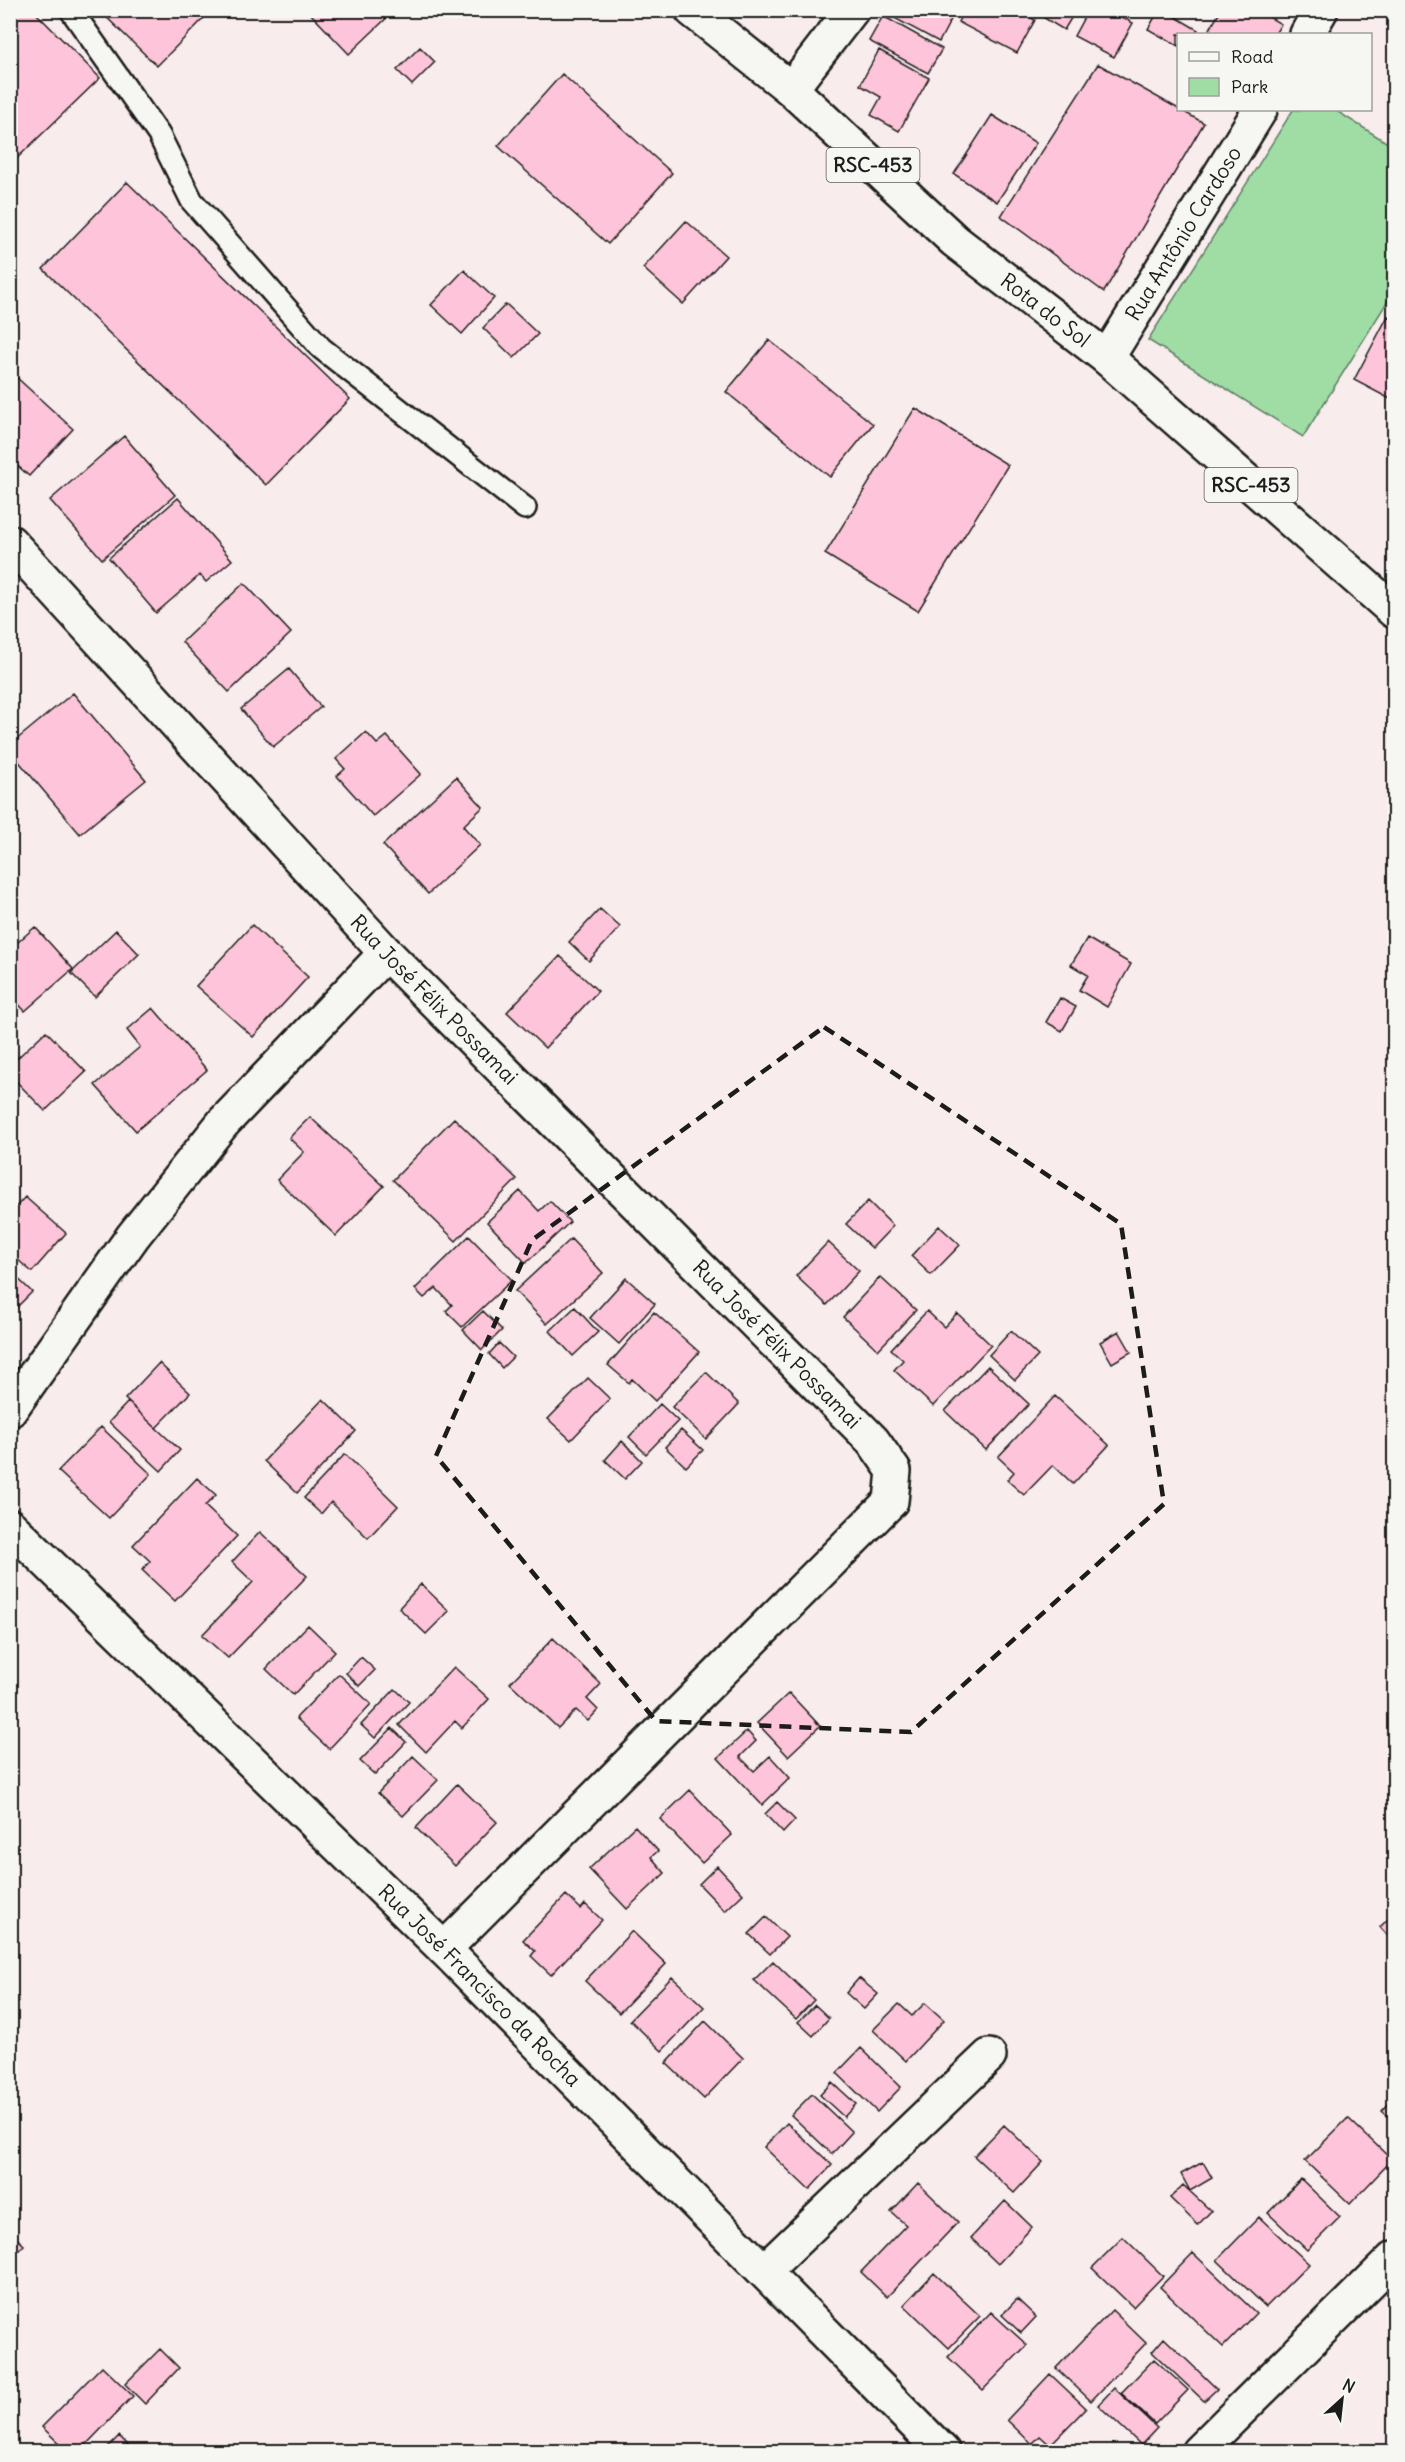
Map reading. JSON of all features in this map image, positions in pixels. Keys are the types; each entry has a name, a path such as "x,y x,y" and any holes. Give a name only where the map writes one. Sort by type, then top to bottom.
{"main road":[{"name":"Rota do Sol","path":"692,10 791,89 955,241 1107,358 1395,611"},
{"path":"791,89 852,10"},
{"path":"1308,33 1321,10"},
{"name":"Rua Antônio Cardoso","path":"1107,358 1259,111"},
{"name":"Rua José Félix Possamai","path":"10,542 386,953 873,1441 894,1471 891,1501 444,1949"},
{"path":"10,1410 134,1236 222,1123 386,953"},
{"name":"Rua José Francisco da Rocha","path":"10,1526 444,1949 944,2451"},
{"path":"765,2270 989,2056"},
{"path":"1198,2451 1395,2258"}],"lane":[{"path":"71,10 159,135 192,201 321,348 525,508"}],"highlighted area":[{"path":"824,1027 1121,1224 1164,1504 911,1732 656,1721 436,1456 532,1240"}],"green space":[{"path":"1292,111 1337,111 1394,147 1394,291 1303,437 1148,340"}],"building":[{"path":"10,10 33,10 100,78 10,165"},
{"path":"99,10 208,10 210,12 157,66"},
{"path":"307,10 395,10 349,54"},
{"path":"886,10 956,10 939,42 885,13"},
{"path":"964,10 1017,10 1035,20 1017,53 958,22"},
{"path":"1031,10 1076,10 1064,30"},
{"path":"1088,10 1109,10 1133,23 1114,57 1074,36"},
{"path":"1159,10 1164,10 1198,30 1196,33 1177,33 1177,45 1148,29"},
{"path":"1221,10 1257,10 1281,24 1276,33 1208,33"},
{"path":"883,16 942,49 928,73 869,41"},
{"path":"420,47 435,62 412,85 397,70"},
{"path":"879,50 929,78 899,131 871,115 881,97 860,85"},
{"path":"1098,64 1177,108 1177,111 1182,111 1204,123 1104,292 1001,216"},
{"path":"562,74 672,173 608,244 498,146"},
{"path":"992,115 1036,143 997,202 954,174"},
{"path":"127,182 350,399 266,485 43,269"},
{"path":"686,221 726,256 683,304 643,268"},
{"path":"10,240 17,247 10,253"},
{"path":"464,270 494,298 462,334 431,305"},
{"path":"506,304 538,334 514,358 483,328"},
{"path":"1388,316 1394,319 1394,401 1354,380"},
{"path":"769,340 873,424 830,477 726,392"},
{"path":"15,376 73,429 29,476 10,459 10,381"},
{"path":"915,408 1008,465 918,611 825,554"},
{"path":"124,436 175,495 102,559 50,500"},
{"path":"178,498 232,560 206,582 200,575 156,613 109,558"},
{"path":"244,583 291,633 229,692 182,642"},
{"path":"289,669 321,707 273,747 241,709"},
{"path":"73,693 146,780 80,834 10,751 10,745"},
{"path":"366,732 377,744 387,736 421,774 373,816 337,776 345,769 336,759"},
{"path":"456,777 483,807 463,826 480,845 428,894 383,845"},
{"path":"600,909 620,927 589,961 569,942"},
{"path":"252,925 308,977 253,1037 196,986"},
{"path":"35,927 73,969 25,1011 10,995 10,949"},
{"path":"116,930 139,954 95,997 71,973"},
{"path":"1087,938 1131,964 1107,1007 1079,990 1088,975 1071,965"},
{"path":"560,956 598,991 545,1048 507,1012"},
{"path":"1060,998 1076,1007 1062,1031 1046,1022"},
{"path":"153,1008 207,1070 136,1131 95,1085 140,1047 127,1030"},
{"path":"46,1031 86,1072 45,1111 10,1075 10,1065"},
{"path":"310,1117 384,1186 336,1236 277,1180 304,1152 289,1138"},
{"path":"454,1118 517,1179 456,1241 393,1180"},
{"path":"520,1191 539,1211 550,1201 570,1222 526,1263 487,1222"},
{"path":"25,1197 66,1233 32,1272 10,1253 10,1213"},
{"path":"868,1201 893,1226 872,1248 846,1224"},
{"path":"939,1226 960,1245 931,1275 911,1256"},
{"path":"469,1236 512,1280 462,1327 446,1311 452,1305 436,1288 424,1298 415,1289"},
{"path":"571,1239 603,1273 547,1324 515,1291"},
{"path":"828,1242 859,1271 827,1305 796,1276"},
{"path":"10,1271 32,1292 10,1314"},
{"path":"880,1277 916,1310 878,1350 843,1317"},
{"path":"626,1278 655,1304 619,1344 590,1318"},
{"path":"575,1307 598,1332 573,1356 550,1331"},
{"path":"483,1311 502,1330 482,1350 463,1330"},
{"path":"927,1311 944,1327 957,1313 991,1345 933,1406 894,1370 903,1360 891,1349"},
{"path":"654,1312 699,1352 655,1401 632,1379 629,1383 608,1365"},
{"path":"1011,1331 1038,1356 1015,1380 989,1355"},
{"path":"1119,1331 1131,1352 1112,1363 1100,1342"},
{"path":"499,1343 513,1357 502,1368 489,1354"},
{"path":"159,1363 190,1393 156,1428 125,1399"},
{"path":"988,1366 1029,1404 986,1450 945,1411"},
{"path":"706,1372 739,1404 706,1439 672,1407"},
{"path":"588,1378 610,1399 571,1440 548,1419"},
{"path":"1055,1396 1109,1445 1073,1484 1053,1465 1024,1495 1007,1480 1014,1472 998,1457"},
{"path":"323,1399 356,1431 297,1493 264,1461"},
{"path":"128,1402 180,1450 161,1471 109,1422"},
{"path":"660,1404 678,1421 646,1454 629,1437"},
{"path":"101,1427 151,1474 109,1518 58,1471"},
{"path":"681,1430 703,1450 686,1467 665,1447"},
{"path":"622,1441 642,1461 625,1479 605,1460"},
{"path":"345,1454 398,1506 368,1538 331,1502 321,1514 304,1498"},
{"path":"197,1478 216,1495 205,1506 237,1536 175,1601 142,1570 150,1561 133,1545"},
{"path":"260,1532 307,1576 228,1658 202,1635 253,1582 232,1562"},
{"path":"421,1584 449,1611 426,1634 399,1608"},
{"path":"308,1625 335,1651 293,1695 266,1669"},
{"path":"553,1638 601,1684 587,1699 598,1710 588,1721 576,1710 558,1728 510,1683"},
{"path":"361,1657 375,1670 359,1686 346,1673"},
{"path":"454,1667 489,1699 462,1728 455,1721 426,1752 399,1725"},
{"path":"339,1674 371,1704 329,1749 296,1718"},
{"path":"395,1689 409,1702 375,1738 361,1725"},
{"path":"789,1693 820,1726 788,1756 757,1723"},
{"path":"392,1728 406,1742 375,1775 360,1761"},
{"path":"747,1731 756,1741 740,1757 754,1771 770,1756 790,1778 762,1805 718,1758"},
{"path":"413,1756 438,1780 403,1816 378,1793"},
{"path":"457,1784 497,1822 455,1866 416,1828"},
{"path":"690,1790 732,1835 702,1863 660,1819"},
{"path":"777,1802 795,1820 783,1833 765,1814"},
{"path":"635,1826 658,1851 651,1857 665,1873 627,1909 589,1869"},
{"path":"717,1866 743,1894 725,1911 699,1884"},
{"path":"566,1895 581,1909 585,1904 602,1920 551,1975 531,1956 535,1951 523,1940"},
{"path":"1394,1913 1394,1943 1380,1927"},
{"path":"766,1917 787,1937 770,1954 749,1934"},
{"path":"632,1931 666,1964 619,2013 585,1981"},
{"path":"773,1961 814,2000 796,2019 754,1980"},
{"path":"672,1977 704,2007 662,2051 630,2020"},
{"path":"859,1978 878,1994 864,2009 846,1993"},
{"path":"925,2003 944,2020 906,2061 873,2030 899,2004 912,2016"},
{"path":"815,2005 829,2018 813,2036 798,2022"},
{"path":"705,2021 743,2058 704,2099 666,2063"},
{"path":"861,2048 901,2087 877,2112 837,2073"},
{"path":"832,2082 856,2104 844,2117 820,2095"},
{"path":"812,2094 852,2132 832,2154 791,2115"},
{"path":"1394,2098 1394,2122 1382,2111"},
{"path":"1348,2118 1392,2160 1350,2204 1305,2161"},
{"path":"787,2123 832,2165 809,2190 764,2147"},
{"path":"1004,2125 1043,2162 1014,2193 974,2156"},
{"path":"1203,2162 1212,2178 1190,2191 1181,2174"},
{"path":"1301,2179 1340,2217 1307,2250 1268,2213"},
{"path":"918,2183 958,2222 887,2297 861,2272 906,2225 891,2212"},
{"path":"1183,2185 1211,2211 1198,2225 1170,2198"},
{"path":"1005,2201 1032,2227 998,2264 971,2238"},
{"path":"1259,2217 1309,2264 1266,2307 1217,2260"},
{"path":"10,2232 24,2245 10,2259"},
{"path":"1123,2237 1163,2276 1133,2307 1092,2268"},
{"path":"1193,2253 1256,2313 1223,2347 1160,2287"},
{"path":"934,2273 980,2316 949,2348 904,2305"},
{"path":"1017,2299 1036,2317 1021,2333 1002,2315"},
{"path":"1112,2310 1146,2343 1091,2401 1056,2368"},
{"path":"991,2312 1027,2345 983,2390 948,2357"},
{"path":"1164,2338 1217,2389 1204,2401 1152,2352"},
{"path":"160,2349 179,2368 145,2404 125,2384"},
{"path":"1154,2359 1188,2390 1155,2424 1121,2393"},
{"path":"102,2366 133,2396 79,2452 68,2452 42,2427"},
{"path":"1050,2374 1086,2408 1050,2445 1040,2436 1032,2444 1007,2420"},
{"path":"1114,2388 1157,2428 1141,2445 1098,2405"},
{"path":"119,2436 135,2452 103,2452"}]}
